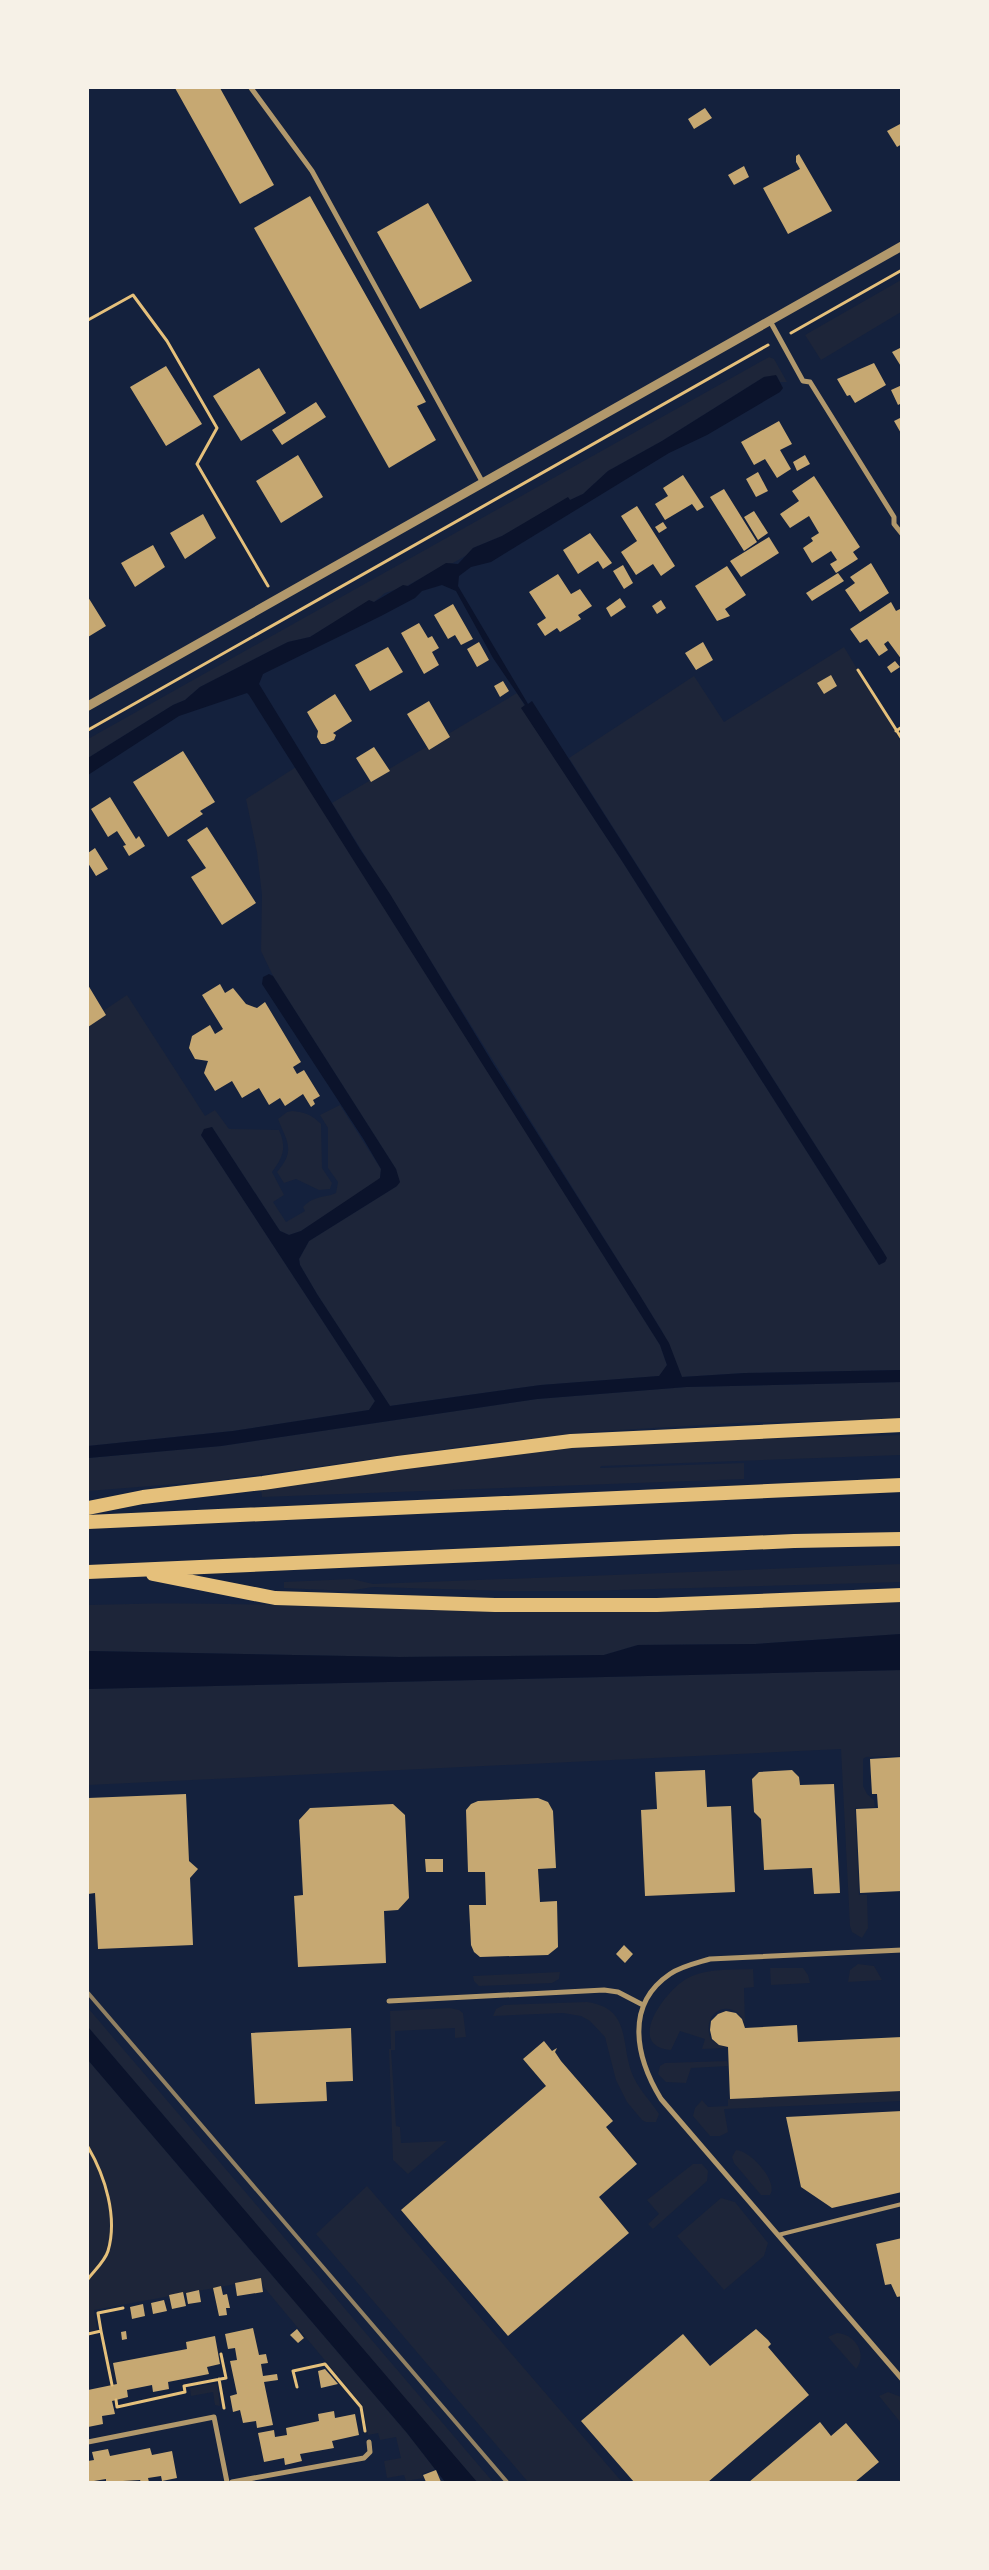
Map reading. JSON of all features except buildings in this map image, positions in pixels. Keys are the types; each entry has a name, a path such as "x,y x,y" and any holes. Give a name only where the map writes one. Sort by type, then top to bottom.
{"highway":[{"path":"88,1508 144,1496 263,1483 407,1461 571,1441 902,1426"},
{"path":"88,1522 902,1486"},
{"path":"88,1572 784,1541 902,1539"},
{"path":"130,1569 275,1598 485,1605 656,1605 902,1595"}],"street":[{"path":"251,88 312,171 483,483"},
{"path":"88,706 902,246"},
{"path":"769,320 803,381 810,382 894,517 894,524 902,534"},
{"path":"902,1950 710,1959 688,1965 671,1974 655,1987 643,2005 639,2029 640,2055 650,2080 661,2098 902,2379"},
{"path":"389,2001 604,1990 618,1992 643,2005"},
{"path":"88,2442 214,2417 228,2482"},
{"path":"232,2482 364,2458 370,2452 370,2442"}],"lane":[{"path":"778,2235 902,2204"}],"path":[{"path":"780,339 902,270"},
{"path":"88,320 133,295 167,341 217,428 197,464 288,618"},
{"path":"88,730 755,353"},
{"path":"858,670 902,739"},
{"path":"896,731 902,727"},
{"path":"88,2147 98,2165 105,2184 112,2229 107,2253 88,2279"},
{"path":"112,2385 98,2313 123,2308"},
{"path":"88,2334 101,2331"},
{"path":"116,2400 117,2407 185,2392 184,2386 226,2378 221,2354"},
{"path":"297,2388 293,2371 325,2364 361,2407 366,2438 370,2442"},
{"path":"214,2417 226,2415 219,2379"}],"shaded area":[{"path":"901,280 901,312 821,360 805,335"},
{"path":"769,357 774,359 787,382 780,382 777,376 764,377 662,441 608,471 583,494 570,500 568,498 502,536 473,548 467,555 453,563 446,564 407,586 385,593 374,602 369,601 310,637 288,642 200,687 185,700 173,705 88,758 88,739"},
{"path":"776,375 783,388 780,392 707,435 669,453 491,562 471,567 459,576 458,586 528,704 532,701 884,1253 887,1258 885,1262 879,1265 622,861 521,708 525,705 493,658 456,591 442,585 422,591 415,598 381,616 263,674 259,684 494,1065 669,1343 682,1377 745,1373 901,1370 901,1382 686,1387 537,1399 221,1446 88,1458 88,1446 233,1431 369,1410 375,1401 201,1135 204,1129 212,1127 280,1231 289,1235 301,1231 380,1178 381,1169 364,1140 262,984 263,977 269,974 273,976 396,1169 400,1182 397,1186 309,1241 299,1259 300,1265 317,1294 390,1406 541,1385 659,1376 667,1365 660,1345 249,695 247,693 179,716 88,775 88,758 173,705 185,700 200,687 288,642 310,637 369,600 374,602 403,585 408,586 446,563 458,564 473,548 502,536 568,497 570,500 583,494 608,471 662,441 764,377"},
{"path":"844,647 901,742 901,1370 745,1373 682,1377 662,1331 332,803 517,693 525,706 522,708 622,861 879,1265 884,1253 569,758 694,676 724,722"},
{"path":"296,767 660,1345 667,1365 660,1376 541,1385 390,1406 317,1294 300,1265 299,1259 309,1241 397,1186 396,1169 273,976 261,951 262,895 257,852 246,799"},
{"path":"127,995 205,1116 215,1110 229,1129 279,1130 283,1142 283,1152 272,1172 284,1195 273,1202 286,1222 305,1211 303,1207 309,1202 316,1198 336,1193 338,1182 328,1168 328,1128 320,1115 340,1105 381,1169 380,1178 376,1182 301,1231 289,1235 280,1231 212,1127 201,1135 375,1401 369,1410 233,1431 88,1446 88,1021"},
{"path":"287,1112 308,1114 321,1124 322,1168 332,1183 330,1189 319,1190 296,1179 284,1183 277,1172 288,1152 287,1140 278,1119"},
{"path":"901,1382 901,1419 738,1423 603,1431 489,1443 214,1481 88,1491 88,1458 221,1446 537,1399 686,1387"},
{"path":"901,1435 901,1455 601,1466 600,1468 744,1463 744,1479 262,1497 261,1489 488,1457 579,1447 694,1441"},
{"path":"901,1564 901,1582 583,1591 373,1587 348,1591 284,1588 284,1582 352,1579 373,1584"},
{"path":"901,1602 902,1634 755,1644 638,1645 604,1655 400,1657 88,1651 88,1605 184,1603 579,1612"},
{"path":"901,1634 901,1670 88,1689 88,1651 400,1657 604,1655 638,1645 755,1644"},
{"path":"901,1670 901,1756 866,1757 863,1759 863,1786 867,1794 874,1800 875,1807 855,1808 859,1895 867,1895 868,1928 862,1938 852,1932 850,1926 841,1749 88,1785 88,1689"},
{"path":"858,1964 874,1966 882,1980 848,1982 850,1970"},
{"path":"770,1968 803,1968 808,1975 810,1983 771,1985"},
{"path":"753,1969 754,1987 744,1988 745,2024 740,2015 734,2010 727,2009 720,2010 714,2014 710,2021 711,2040 726,2048 702,2049 705,2039 680,2031 671,2050 657,2046 651,2039 650,2028 654,2017 669,1993 679,1984 688,1978 703,1973 720,1970"},
{"path":"560,1972 559,1979 552,1983 479,1986 474,1981 473,1976"},
{"path":"587,2002 601,2005 611,2011 617,2019 624,2038 631,2071 640,2088 659,2114 656,2122 642,2120 627,2102 616,2080 605,2037 590,2021 581,2016 563,2013 493,2016 496,2009 504,2005"},
{"path":"88,2008 493,2482 477,2482 446,2447 88,2027"},
{"path":"450,2008 463,2013 466,2037 455,2038 455,2028 395,2031 395,2050 391,2050 396,2126 400,2127 401,2143 447,2141 408,2174 393,2160 389,2049 391,2049 390,2011"},
{"path":"88,2027 477,2482 445,2482 407,2433 88,2060"},
{"path":"88,2060 407,2433 435,2469 422,2474 424,2478 406,2481 404,2475 387,2478 384,2461 401,2458 396,2437 380,2440 378,2433 368,2435 363,2406 258,2280 94,2310 97,2330 88,2332"},
{"path":"727,2061 728,2066 691,2068 686,2083 666,2082 658,2074 660,2066 665,2063"},
{"path":"901,2091 901,2101 724,2109 728,2132 720,2136 710,2136 693,2116 695,2108 702,2100 708,2107 728,2106 728,2099"},
{"path":"736,2150 748,2155 762,2168 770,2182 772,2189 770,2195 761,2195 734,2163 732,2157"},
{"path":"693,2164 702,2164 708,2171 707,2181 653,2229 648,2224 659,2214 647,2200"},
{"path":"367,2186 622,2482 528,2482 316,2234"},
{"path":"721,2198 735,2202 768,2243 764,2256 724,2290 677,2236"},
{"path":"837,2333 849,2337 858,2346 861,2357 856,2369 828,2337"},
{"path":"217,2383 220,2406 215,2405 213,2392 191,2396 190,2388"},
{"path":"888,2392 901,2397 901,2423 879,2396"}],"railway":[{"path":"88,1993 507,2482"}]}
